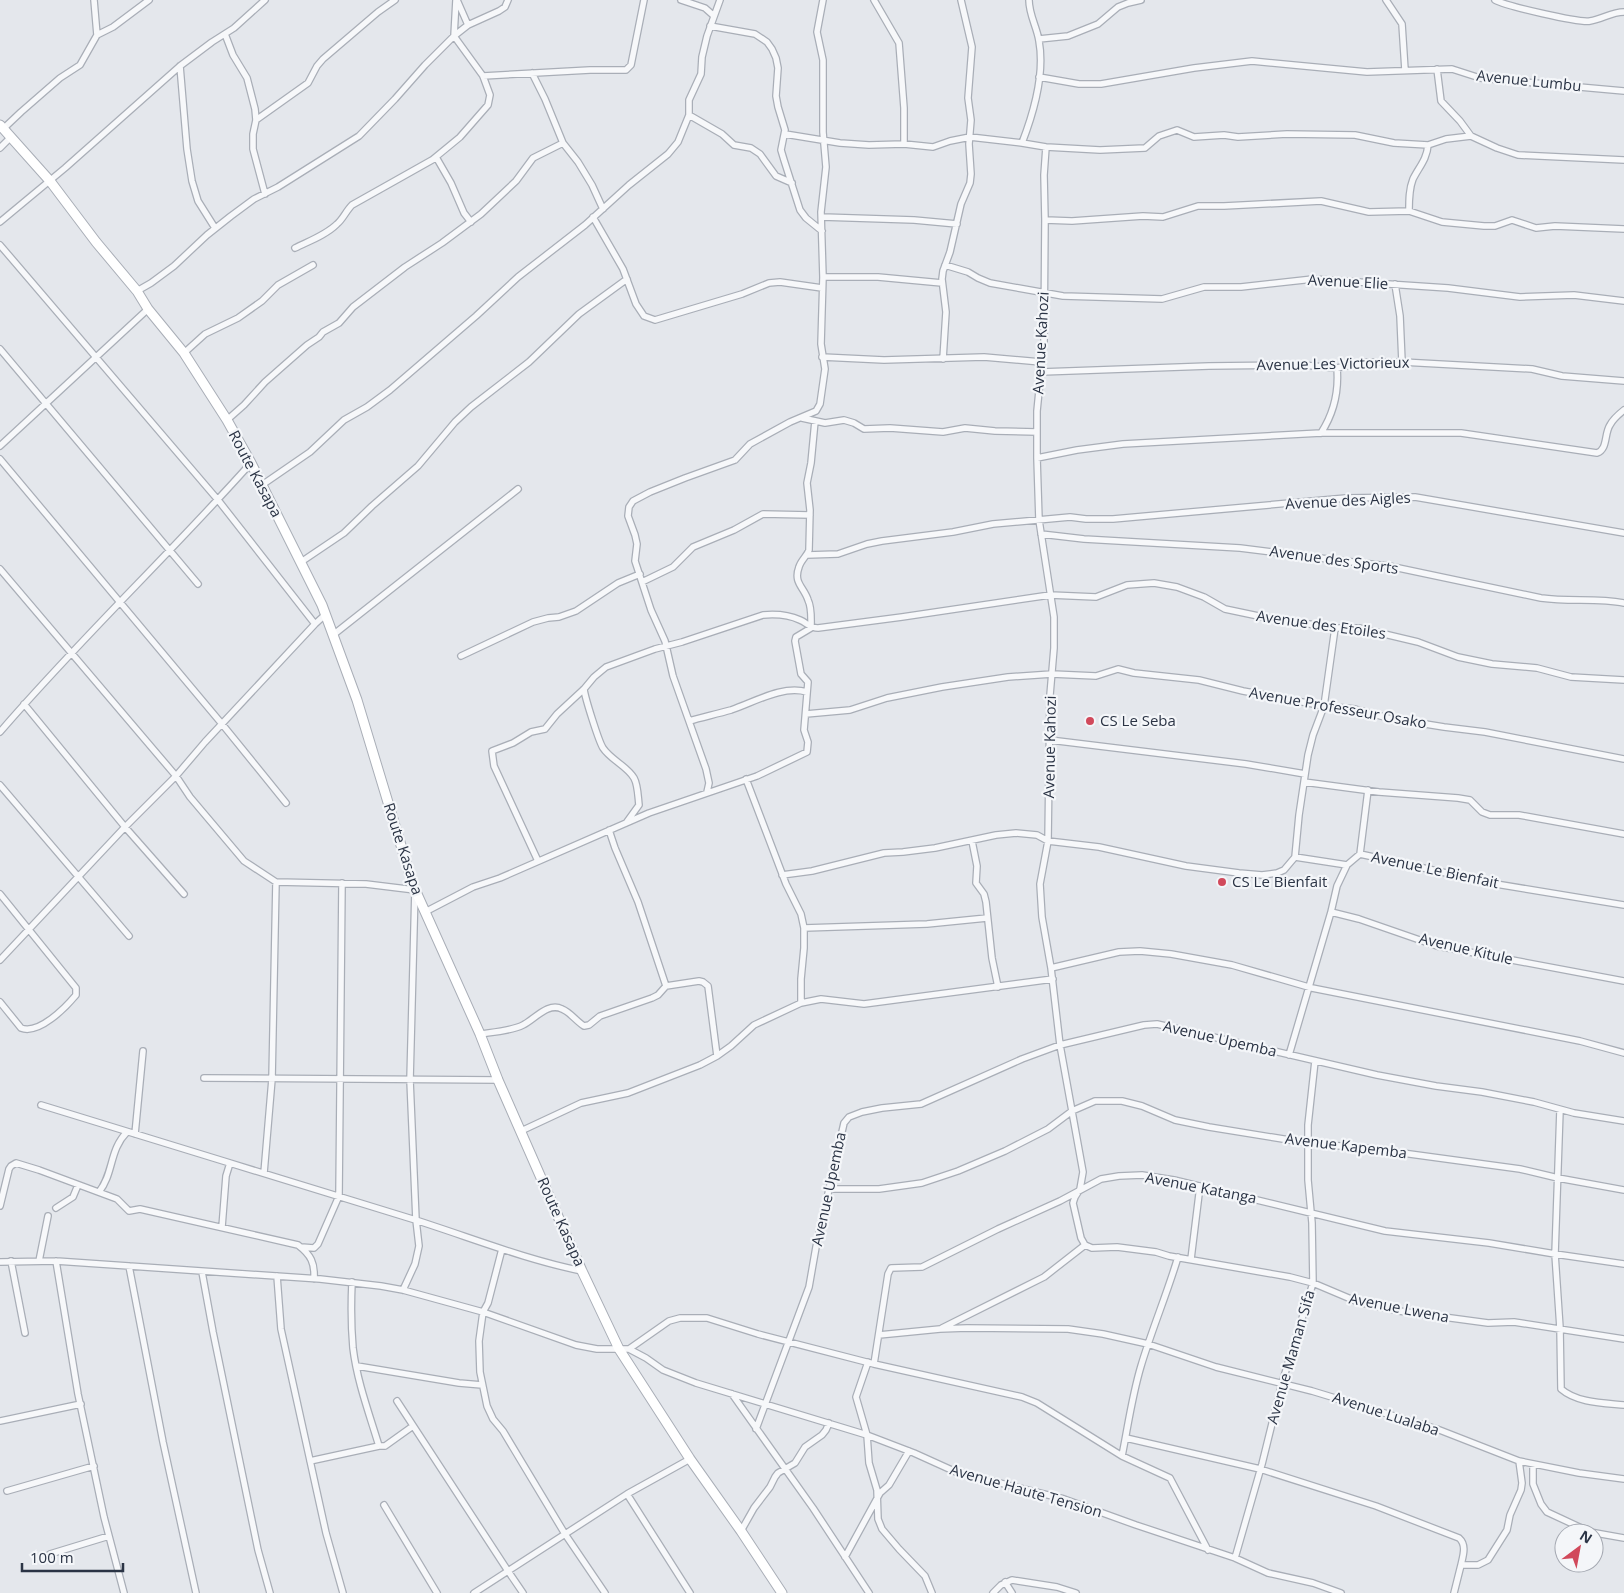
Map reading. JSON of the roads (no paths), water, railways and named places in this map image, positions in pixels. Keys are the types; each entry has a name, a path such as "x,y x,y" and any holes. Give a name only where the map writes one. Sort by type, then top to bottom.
{"main road":[{"name":"Route Kasapa","path":"2,127 50,181 184,353 227,420 251,464 326,614 357,700 415,890 480,1034 498,1080 582,1271 619,1348 690,1459 782,1593"}],"street":[{"path":"94,0 97,35"},
{"path":"2,127 67,73 80,65 97,35 112,27 149,0"},
{"path":"0,222 50,181 180,66 234,28 265,0"},
{"path":"256,120 308,83 323,59 378,12 396,0"},
{"path":"457,0 468,25"},
{"path":"295,248 328,231 338,223 346,210 352,205 436,157 460,137 488,105 490,95 483,76 454,36 457,0"},
{"path":"137,291 174,266 215,228 246,205 359,136 454,36 468,25 505,8 508,0"},
{"path":"483,76 626,70 631,65 644,0"},
{"path":"681,0 705,8 714,16"},
{"path":"262,485 310,452 344,420 367,407 390,390 518,277 585,225 629,185 668,154 678,142 689,115 689,100 700,74 702,57 710,26 720,0"},
{"path":"707,792 709,783 706,768 688,721 673,676 666,646 635,561 636,535 628,516 629,507 633,501 685,478 735,460 750,444 790,422 816,411 820,404 825,369 821,344 822,217 826,167 822,90 823,60 818,32 823,0"},
{"path":"874,0 899,43 904,108 904,144"},
{"path":"944,359 946,312 942,283 943,271 950,252 961,204 970,183 971,120 968,98 972,47 961,0"},
{"path":"1022,142 1033,113 1040,56 1039,39 1032,18 1029,0"},
{"path":"1039,39 1068,36 1098,24 1118,7 1141,0"},
{"path":"1386,0 1402,24 1405,70"},
{"path":"1495,0 1516,7 1576,21 1590,21 1614,12 1624,12"},
{"path":"710,26 755,34 768,42 776,58 778,68 776,96 785,134 781,150 800,210 806,218 822,231"},
{"path":"225,34 232,55 248,78 256,120 253,134 253,149 264,194"},
{"name":"Avenue Lumbu","path":"1038,77 1079,84 1100,84 1194,68 1252,61 1358,71 1452,69 1480,78 1624,91"},
{"path":"180,66 187,149 192,181 198,201 215,228"},
{"path":"1436,69 1441,101 1471,136 1518,155 1624,160"},
{"path":"532,73 563,143 588,178 603,209"},
{"path":"689,115 722,134 734,145 751,148 760,154 776,176 792,183"},
{"path":"785,134 840,143 869,145 904,144 933,147 970,137 1022,142 1046,147 1100,150 1144,148 1159,136 1177,130 1194,137 1332,134 1355,135 1394,143 1428,145 1446,139 1471,136"},
{"path":"0,148 11,137"},
{"path":"227,420 265,382 323,332 339,323 353,307 405,266 471,222 516,181 533,158 563,143"},
{"path":"1409,211 1410,187 1426,156 1428,145"},
{"name":"Avenue Kahozi","path":"1046,147 1044,175 1044,341 1041,362 1037,458 1039,520 1054,617 1050,696 1048,841 1040,884 1042,917 1053,979 1060,1045 1083,1172 1080,1189 1074,1203 1085,1246"},
{"path":"436,157 451,183 464,213 471,222"},
{"path":"1045,220 1072,221 1143,216 1163,217 1198,206 1321,201 1369,212 1409,211 1442,222 1484,226 1495,226 1512,220 1536,228 1555,226 1624,229"},
{"path":"593,217 627,279 640,311 644,316 655,320 742,294 770,283 780,282 822,288"},
{"path":"822,217 914,220 957,224"},
{"path":"0,245 218,500 315,624"},
{"path":"184,353 205,334 238,318 262,301 278,285 313,265"},
{"name":"Avenue Elie","path":"945,265 968,272 990,283 1044,294 1081,297 1162,299 1204,287 1241,287 1299,279 1448,288 1520,298 1574,295 1624,300"},
{"path":"823,277 878,277 942,283"},
{"path":"301,562 344,533 418,466 455,422 471,407 529,362 579,314 627,279"},
{"path":"1395,284 1400,316 1402,362"},
{"path":"0,446 148,309"},
{"path":"0,349 30,382 46,405 198,584"},
{"path":"822,357 884,360 984,358 1041,362"},
{"name":"Avenue Les Victorieux","path":"1041,372 1209,366 1302,365 1338,368 1365,362 1402,362 1532,369 1562,376 1624,381"},
{"path":"1321,433 1333,412 1338,382 1338,368"},
{"path":"1037,458 1123,444 1321,433 1461,433 1597,453 1604,448 1610,423 1624,410"},
{"path":"802,418 831,423 844,420 854,422 864,429 890,428 943,432 965,428 1038,432"},
{"path":"811,628 809,602 798,583 797,575 799,566 809,550 810,515 807,483 811,463 814,421"},
{"path":"0,459 286,803"},
{"path":"0,732 24,704 170,552 251,464"},
{"path":"333,635 518,489"},
{"name":"Avenue des Aigles","path":"807,555 838,554 882,541 953,532 993,524 1070,517 1113,519 1346,498 1415,498 1624,533"},
{"path":"642,582 673,567 693,547 734,530 763,514 810,515"},
{"name":"Avenue des Sports","path":"1041,534 1084,539 1240,548 1389,566 1541,598 1607,600 1624,603"},
{"path":"0,569 176,776 190,797 244,861 276,882 366,884 415,890 410,1080 416,1220 419,1237 418,1255 403,1290"},
{"path":"461,656 533,622 559,617 576,611 618,584 640,574"},
{"name":"Avenue des Etoiles","path":"811,628 858,624 1050,595 1096,597 1127,585 1154,583 1177,587 1225,609 1263,617 1335,628 1359,628 1433,646 1458,657 1492,664 1537,668 1571,677 1624,680"},
{"path":"0,960 125,827 176,776 222,724 326,614"},
{"path":"538,861 494,766 492,751 513,743 531,732 545,729 557,714 606,667 763,615 774,614 799,619 811,628"},
{"path":"425,912 473,887 626,824 648,813 746,779 807,752 808,742 804,730 808,682 800,674 795,641 796,637 811,628"},
{"path":"782,875 812,871 884,853 903,852 972,841 996,834 1016,833 1037,835 1048,841 1099,847 1186,866 1262,875 1284,870 1295,857 1305,774 1311,741 1324,706 1335,628"},
{"name":"Avenue Professeur Osako","path":"806,714 850,710 887,698 1008,677 1052,674 1096,676 1118,669 1199,680 1243,691 1324,706 1355,709 1388,718 1444,728 1486,732 1624,759"},
{"path":"584,689 585,698 590,707 602,747 630,773 635,782 639,805 626,824"},
{"path":"688,721 730,710 773,694 796,689 807,692"},
{"path":"24,704 125,827 184,894"},
{"path":"1050,740 1246,764 1305,774"},
{"path":"746,779 782,875 801,914 804,928 801,1003"},
{"path":"1304,782 1464,799 1470,800 1482,812 1490,815 1519,815 1624,834"},
{"path":"0,785 129,936"},
{"path":"1360,854 1368,790"},
{"path":"609,830 638,902 666,986"},
{"path":"972,841 977,866 976,883 984,894 998,987"},
{"name":"Avenue Le Bienfait","path":"1295,857 1348,865 1360,854 1496,884 1624,905"},
{"path":"1289,1055 1337,886 1348,865"},
{"path":"264,1173 272,1079 276,882"},
{"path":"0,1206 10,1166 16,1163 119,1200 129,1210 140,1209 301,1247 314,1248 318,1244 339,1196 342,883"},
{"path":"0,894 76,988 76,994 69,1004 44,1024 33,1030 22,1028 0,1002"},
{"name":"Avenue Kitule","path":"1331,912 1359,919 1437,946 1624,981"},
{"path":"804,928 918,925 987,918"},
{"path":"1051,968 1119,952 1140,951 1171,954 1232,965 1308,987 1580,1041 1624,1053"},
{"path":"521,1130 581,1103 628,1093 700,1065 731,1046 754,1024 801,1003 820,999 864,1004 1053,979"},
{"path":"480,1034 516,1028 524,1025 548,1009 555,1007 562,1009 584,1026 589,1025 600,1016 658,995 666,986 699,981 704,982 708,986 717,1056"},
{"name":"Avenue Upemba","path":"756,1429 809,1286 844,1123 849,1117 862,1112 922,1104 1022,1059 1060,1045 1144,1025 1157,1024 1397,1079 1482,1092 1534,1102 1560,1110 1624,1121"},
{"path":"135,1134 143,1051"},
{"name":"Avenue Maman Sifa","path":"1235,1558 1282,1383 1313,1283 1308,1180 1308,1118 1315,1061"},
{"path":"204,1078 498,1080"},
{"name":"Avenue Kapemba","path":"829,1190 879,1189 922,1183 958,1171 1005,1151 1048,1129 1072,1111 1095,1102 1122,1101 1142,1106 1175,1120 1308,1143 1373,1148 1520,1169 1624,1190"},
{"path":"41,1105 416,1220 553,1265 582,1271"},
{"path":"1560,1110 1555,1254 1560,1328 1561,1389 1568,1394 1592,1402 1624,1406"},
{"path":"99,1192 108,1177 117,1144 128,1132"},
{"path":"222,1227 226,1176 230,1163"},
{"name":"Avenue Katanga","path":"932,1593 925,1576 899,1550 882,1529 878,1519 875,1479 869,1463 867,1435 856,1397 871,1363 879,1335 888,1274 892,1268 922,1267 1060,1201 1102,1178 1142,1175 1271,1202 1311,1214 1385,1231 1489,1243 1624,1264"},
{"path":"56,1208 73,1198 78,1185"},
{"path":"1191,1259 1200,1186"},
{"path":"39,1261 48,1216"},
{"path":"940,1329 1044,1277 1085,1246 1136,1250 1178,1257 1134,1390 1122,1456"},
{"path":"301,1247 314,1264 314,1279"},
{"path":"502,1249 488,1303 483,1312 479,1341 480,1372 487,1406 565,1534 605,1593"},
{"name":"Avenue Lwena","path":"1178,1257 1290,1277 1313,1283 1358,1302 1399,1311 1488,1323 1514,1322 1624,1339"},
{"path":"11,1261 25,1333"},
{"path":"56,1261 80,1404 109,1536 124,1593"},
{"path":"0,1262 56,1261 352,1282 403,1290 483,1312 576,1346 597,1349 629,1349 669,1321 680,1318 707,1318 758,1334 871,1363 1022,1397 1037,1403 1122,1456 1167,1476 1173,1481 1208,1550"},
{"path":"129,1266 163,1442 196,1593"},
{"path":"202,1272 256,1540 270,1593"},
{"path":"277,1276 281,1329 326,1533 343,1593"},
{"path":"352,1282 351,1320 353,1349 361,1387 379,1446"},
{"name":"Avenue Lualaba","path":"879,1335 940,1329 1068,1329 1104,1334 1148,1344 1216,1367 1312,1390 1437,1429 1519,1461 1578,1474 1624,1479"},
{"name":"Avenue Haute Tension","path":"629,1349 673,1374 867,1435 908,1450 956,1472 1064,1499 1235,1558 1268,1573 1313,1583 1341,1593"},
{"path":"357,1366 459,1383 482,1384"},
{"path":"732,1394 813,1508 869,1593"},
{"path":"397,1401 523,1593"},
{"path":"0,1421 80,1404"},
{"path":"741,1531 775,1477 795,1463 805,1447 822,1435 828,1423"},
{"path":"310,1460 385,1446 413,1426"},
{"path":"1126,1438 1260,1469 1376,1506 1459,1538 1463,1541 1464,1546 1454,1593"},
{"path":"845,1557 877,1498 889,1485 908,1450"},
{"path":"474,1593 627,1494 690,1459"},
{"path":"1461,1565 1484,1564 1507,1530 1510,1514 1522,1487 1519,1461"},
{"path":"1533,1464 1533,1484 1541,1504 1548,1512 1590,1532 1624,1538"},
{"path":"7,1491 94,1466"},
{"path":"627,1494 690,1593"},
{"path":"384,1505 437,1593"},
{"path":"50,1554 109,1536"},
{"path":"993,1593 1005,1582 1012,1580 1057,1587 1076,1593"},
{"path":"1005,1582 1012,1593"}],"place":[{"name":"CS Le Seba","path":"1090,721"},
{"name":"CS Le Bienfait","path":"1222,882"}]}
